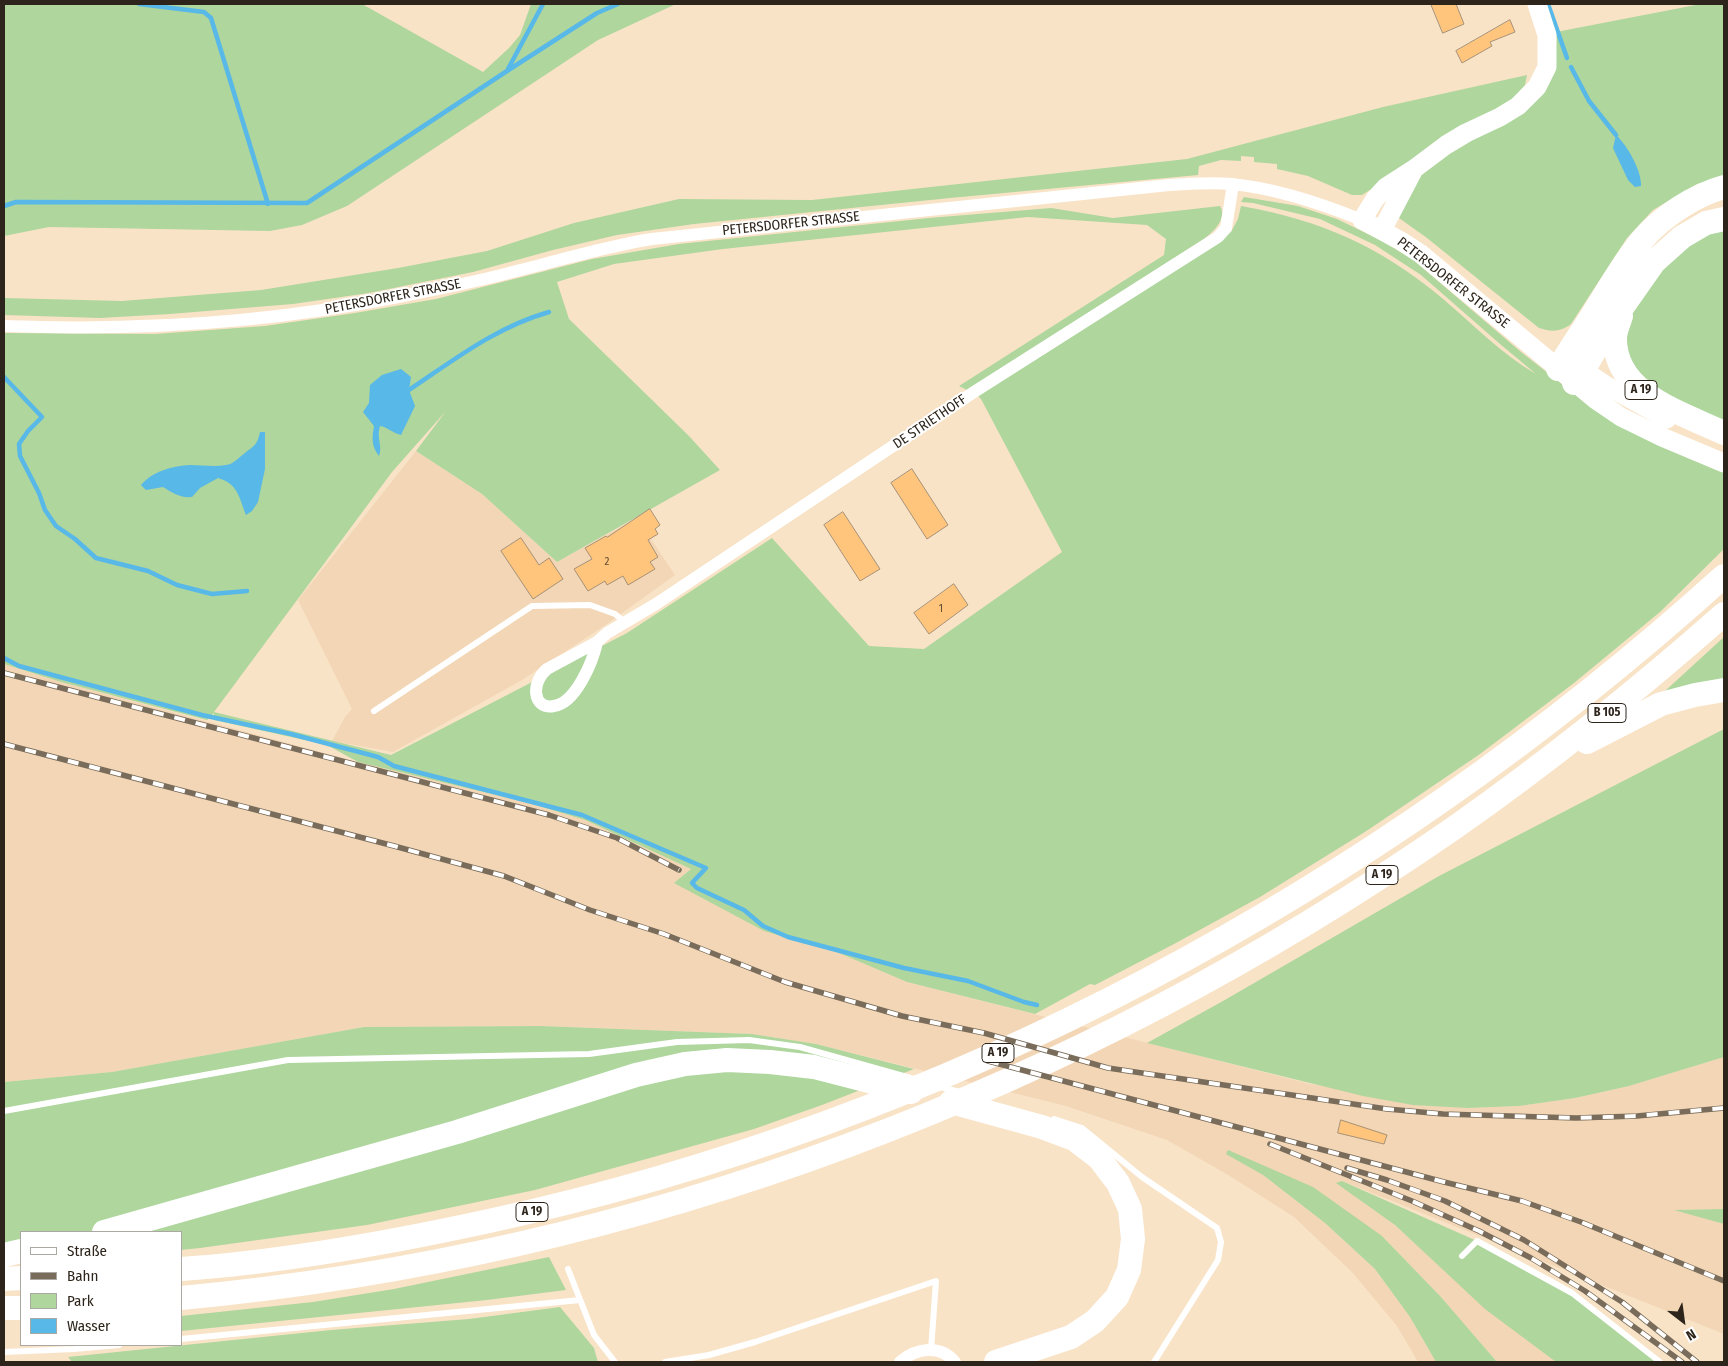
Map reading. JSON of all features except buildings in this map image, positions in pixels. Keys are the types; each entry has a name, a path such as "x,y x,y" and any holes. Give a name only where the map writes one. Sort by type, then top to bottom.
{"highway":[{"path":"1570,370 1625,263 1642,239 1664,219 1690,202 1724,187"},
{"name":"A 19","path":"1570,370 1607,330 1654,262 1682,237 1706,223 1724,219"},
{"name":"A 19","path":"1623,307 1614,336 1616,356 1623,372 1633,385 1657,402 1724,433"},
{"name":"A 19","path":"182,1269 286,1257 374,1244 542,1209 626,1187 709,1163 872,1106 1004,1050 1121,993 1240,929 1311,887 1394,834 1464,786 1552,721 1674,621 1724,576"},
{"name":"B 105","path":"1539,766 1621,702 1724,614"},
{"path":"1539,766 1661,704 1694,695 1724,690"},
{"name":"A 19","path":"182,1298 376,1274 432,1264 555,1236 728,1188 909,1123 1039,1066 1163,1004 1218,974 1375,880 1454,828 1539,766"},
{"path":"108,1231 457,1132 636,1075 685,1064 727,1060 770,1062 814,1068 980,1109 1042,1127 1074,1139 1099,1158 1118,1183 1130,1209 1133,1239 1128,1270 1117,1297 1094,1321 1071,1337 996,1362"},
{"path":"4,1256 20,1252"},
{"path":"4,1279 20,1278"},
{"path":"4,1308 20,1308"}],"street":[{"path":"1362,220 1375,198 1386,187 1466,132 1500,117 1518,106 1537,87 1547,67 1547,35 1537,4"},
{"path":"1382,230 1414,169"},
{"name":"PETERSDORFER STRASSE","path":"4,326 174,324 292,314 386,300 464,284 612,246 652,239 1199,183 1233,184 1282,193 1317,203 1362,220 1382,230 1421,254 1537,349 1570,370 1607,386 1662,417 1724,442"},
{"name":"DE STRIETHOFF","path":"597,642 594,655 579,685 570,697 562,704 553,707 543,704 536,697 536,685 540,674 560,660 597,642 607,633 626,623 974,392 1218,237 1226,228 1233,184"},
{"name":"PETERSDORFER STRASSE","path":"1570,370 1621,417 1662,437 1724,463"},
{"path":"900,1362 907,1355 919,1350 942,1352 955,1362"}],"lane":[{"path":"374,711 532,606 590,605 615,614 626,623"},
{"path":"4,1111 288,1060 589,1054 677,1042 748,1040 800,1046 979,1098"},
{"path":"1044,1117 1082,1128 1142,1177 1216,1228 1221,1242 1218,1260 1154,1362"},
{"path":"1462,1256 1478,1241 1572,1293 1660,1362"},
{"path":"568,1269 594,1335 615,1362"},
{"path":"665,1362 709,1355 755,1342 936,1281 932,1350"},
{"path":"182,1339 580,1300"},
{"path":"4,1352 108,1346"}],"shaded area":[{"path":"416,451 482,494 557,562 637,518 675,575 607,624 522,680 393,752 332,741 345,717 352,709 298,600"},
{"path":"4,664 61,682 358,762 529,803 585,820 691,869 675,883 764,931 839,953 907,982 1310,1084 1468,1108 1519,1106 1575,1098 1629,1086 1724,1057 1724,1209 1676,1210 1724,1224 1724,1334 1342,1181 1337,1183 1395,1225 1485,1308 1556,1362 1497,1362 1441,1297 1382,1236 1227,1154 1263,1175 1325,1223 1375,1269 1410,1317 1436,1362 1418,1362 1397,1326 1352,1272 1294,1217 1230,1176 1167,1140 1066,1106 816,1044 752,1034 540,1026 364,1027 112,1072 4,1082"}],"green space":[{"path":"4,4 362,4 483,72 520,35 531,4 676,4 598,40 347,206 302,225 270,231 49,227 4,236"},
{"path":"1701,4 1724,4 1724,177 1697,184 1653,210 1627,238 1571,324 1556,331 1539,328 1427,238 1392,213 1414,169 1518,106 1556,32"},
{"path":"1527,75 1525,85 1514,98 1362,195 1352,195 1308,176 1277,169 1277,164 1254,162 1254,157 1241,156 1241,161 1221,160 1199,166 1198,175 694,224 617,235 473,272 369,293 293,304 100,318 4,315 4,298 122,301 261,290 398,268 487,251 574,223 679,199 812,200 1187,159 1383,107"},
{"path":"1244,197 1298,206 1337,219 1378,239 1411,258 1521,352 1585,402 1667,449 1724,473 1724,549 1660,612 1574,683 1480,754 1368,830 1260,897 1174,944 1095,985 1090,984 1035,1014 907,982 839,953 764,931 674,883 691,869 585,820 529,803 358,762 327,745 214,720 214,713 207,720 61,682 4,664 4,333 155,334 265,326 436,299 592,259 679,244 929,218 1051,208 1113,218 1220,206 1222,211 1221,220 1215,229 1204,239 967,390 959,386 1164,255 1166,239 1147,225 1028,217 723,249 614,264 557,282 569,319 689,436 720,470 557,562 482,494 416,451 446,411 392,472 214,712 391,755 627,633 772,538 869,646 924,649 1062,552 981,399 977,395 1231,232 1238,219 1241,206 1297,219 1348,238 1372,250 1419,280 1499,348 1536,374 1421,275 1375,245 1320,219 1253,203 1241,202"},
{"path":"1724,228 1724,426 1657,395 1627,359 1625,321 1671,256 1697,237"},
{"path":"1724,637 1724,681 1665,691"},
{"path":"1724,729 1724,1057 1629,1086 1575,1098 1519,1106 1468,1108 1413,1105 1363,1096 1147,1043 1439,876"},
{"path":"540,1026 752,1034 816,1044 914,1069 754,1129 535,1190 367,1225 182,1250 182,1231 20,1231 20,1260 4,1261 4,1082 112,1072 364,1027"},
{"path":"1228,1150 1313,1187 1382,1236 1441,1297 1497,1362 1436,1362 1410,1317 1375,1269 1325,1223 1263,1175 1226,1154"},
{"path":"1342,1181 1477,1241 1572,1293 1660,1362 1556,1362 1485,1309 1395,1225 1336,1183"},
{"path":"1724,1209 1724,1224 1674,1210"},
{"path":"549,1257 566,1290 487,1300 182,1331 182,1316 313,1302 394,1289"},
{"path":"560,1307 594,1348 598,1362 72,1362 68,1357 331,1330 469,1319"}],"water":[{"path":"1616,135 1625,145 1633,159 1639,173 1641,186 1635,187 1628,180 1613,148"},
{"path":"401,369 411,377 409,390 415,406 401,435 380,426 379,456 373,442 374,426 363,412 369,403 370,385 382,375"},
{"path":"260,432 265,432 265,469 258,502 252,511 246,515 234,488 218,478 200,488 192,497 180,496 163,487 146,490 141,485 151,476 170,468 190,465 217,466 231,463 255,444"}],"waterway":[{"path":"139,4 204,12 211,18 268,204"},
{"path":"508,69 543,4"},
{"path":"4,206 16,202 307,203 597,13 618,4"},
{"path":"1548,4 1567,58"},
{"path":"1571,67 1589,101 1616,135"},
{"path":"409,390 493,335 530,318 549,312"},
{"path":"4,377 42,417 28,431 19,444 20,456 39,493 45,510 56,526 75,539 96,558 148,571 177,585 212,594 247,591"},
{"path":"4,658 19,666 202,715 291,734 378,757 394,766 582,815 706,868 692,883 697,888 744,910 763,926 788,937 904,968 968,981 1037,1005"}],"railway":[{"path":"4,673 549,815 617,838 679,870"},
{"path":"4,744 504,876 590,910 664,934 785,982 902,1016 984,1033 1108,1068 1387,1109 1443,1114 1576,1118 1637,1116 1724,1108"},
{"path":"988,1061 1522,1201 1581,1222 1724,1281"},
{"path":"1270,1144 1412,1201 1479,1231 1531,1258 1585,1291 1682,1362"},
{"path":"1347,1168 1445,1201 1524,1240 1622,1302 1697,1362"}]}
